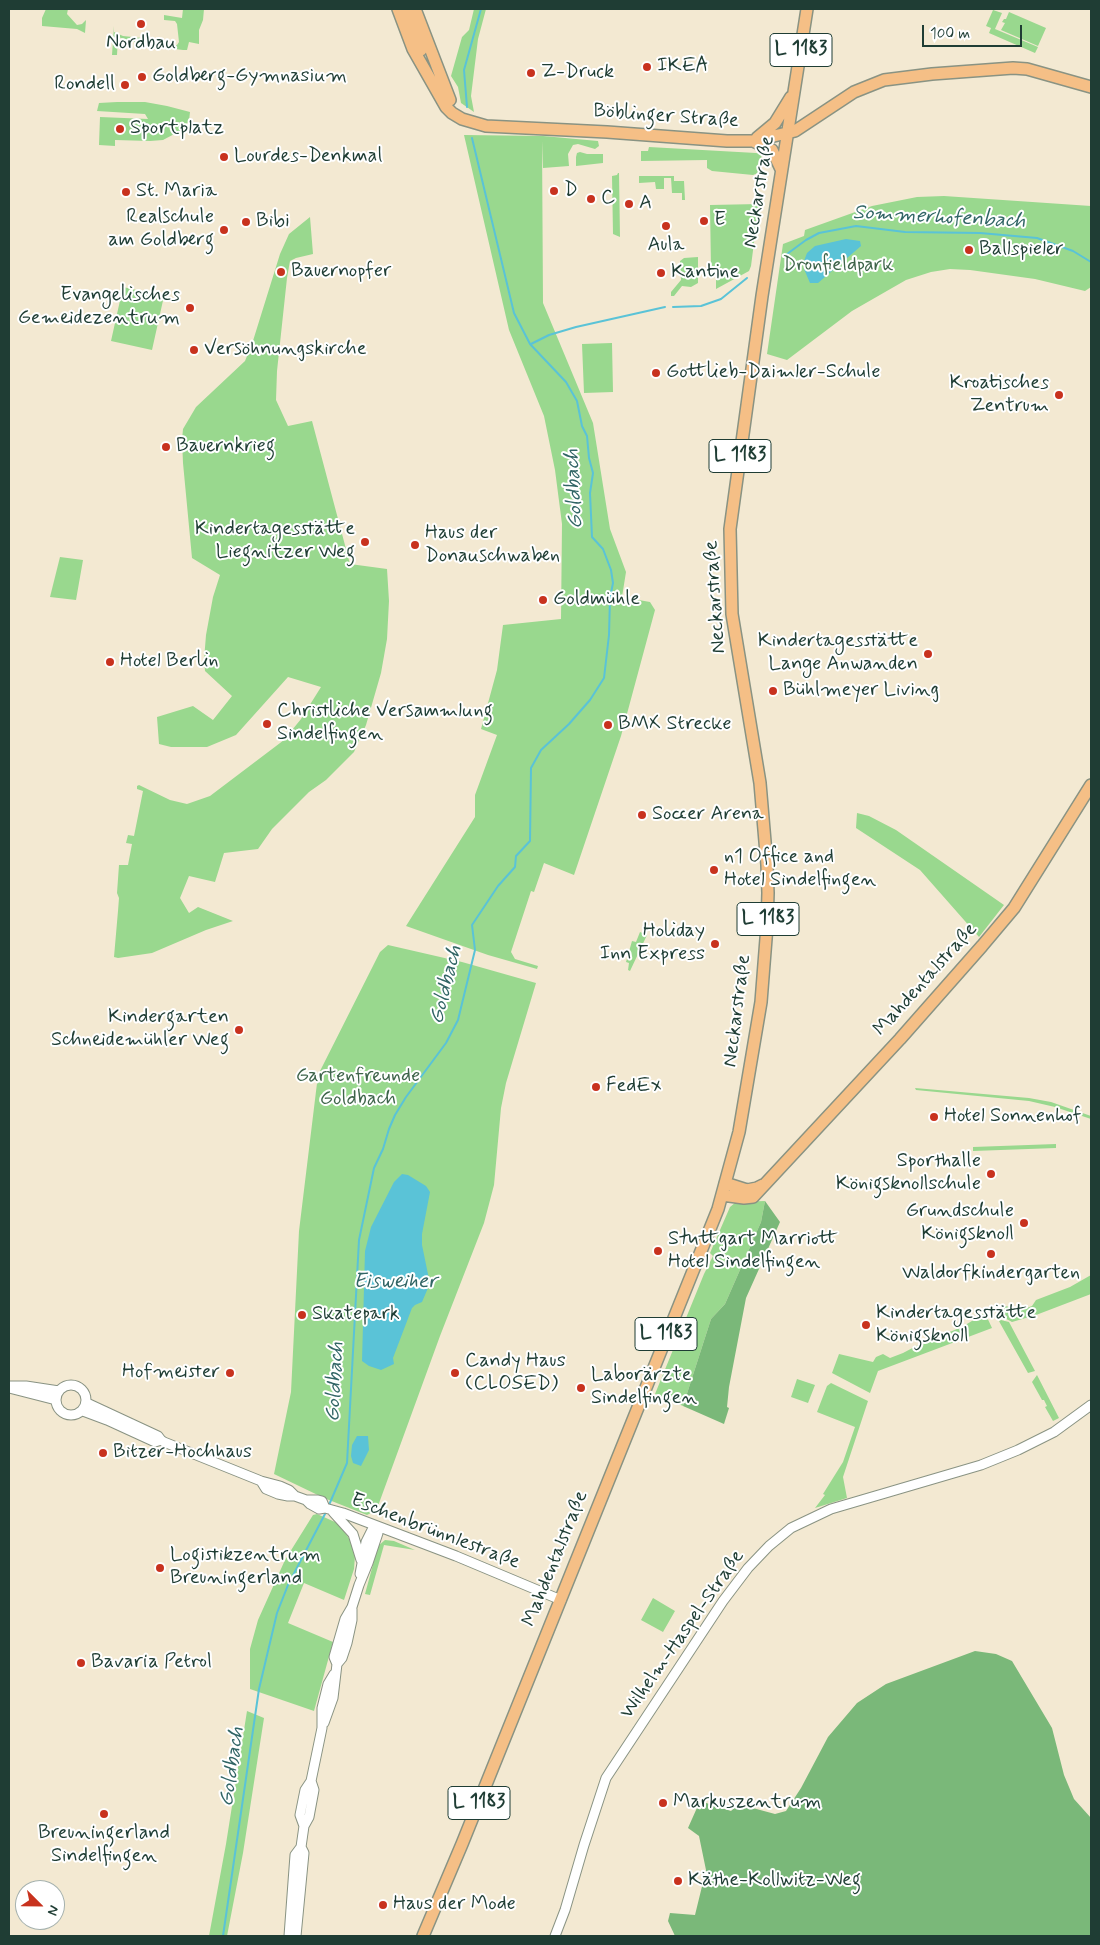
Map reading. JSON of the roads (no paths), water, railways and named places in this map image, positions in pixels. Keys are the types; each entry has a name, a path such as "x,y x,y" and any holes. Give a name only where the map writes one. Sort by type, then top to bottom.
{"main road":[{"name":"Böblinger Straße","path":"398,9 408,38 425,64 445,89 462,119"},
{"name":"Böblinger Straße","path":"407,9 425,64 446,107 462,119 480,125 719,140 753,140 788,133 798,129 861,88 884,80 1013,68 1027,69 1091,87"},
{"name":"Böblinger Straße","path":"416,9 445,89"},
{"name":"Neckarstraße","path":"724,1189 739,1132 755,1043 761,1002 768,903 768,865 760,783 732,614 730,529 781,169 807,9"},
{"path":"781,169 772,150 753,140 775,123 795,90"},
{"path":"792,105 803,116 813,120"},
{"name":"Mahdentalstraße","path":"423,1936 561,1600 724,1189 750,1190 767,1183 905,1033 1003,922 1022,897 1091,785"}],"street":[{"path":"66,1386 77,1386 86,1394 85,1407 75,1415 66,1415 60,1410 57,1396 66,1386"},
{"path":"9,1387 57,1396"},
{"name":"Wilhelm-Haspel-Straße","path":"555,1936 565,1910 606,1778 723,1601 748,1568 769,1546 792,1528 831,1509 1010,1454 1054,1432 1091,1405"},
{"name":"Eschenbrünnlestraße","path":"85,1407 158,1436 161,1440 261,1481 289,1490 295,1496 306,1500 310,1504 456,1556 561,1600"},
{"path":"325,1508 352,1534 362,1562"},
{"path":"289,1936 295,1855 301,1847 304,1826 300,1816 305,1790 312,1781 322,1728 333,1698 334,1674 337,1664 334,1657 345,1620 352,1607 378,1533 377,1527 372,1530 366,1542 359,1584"},
{"path":"296,1936 304,1853 301,1847"}],"water":[{"path":"846,239 860,241 861,246 818,283 810,283 804,269 807,253 815,246"},
{"name":"Eisweiher","path":"402,1174 408,1175 426,1186 430,1192 422,1234 422,1245 429,1279 428,1288 422,1302 412,1308 393,1358 394,1364 381,1370 369,1366 362,1361 365,1251 371,1227 394,1182"},
{"path":"357,1436 368,1436 369,1450 361,1466 353,1463 351,1456 352,1445"}],"waterway":[{"name":"Goldbach","path":"467,107 464,70 481,9"},
{"name":"Goldbach","path":"329,1505 347,1463 359,1240 374,1168 395,1115 446,1043 458,1020 475,950 472,925 498,886 515,867 516,856 530,841 531,768 541,750 569,724 590,700 604,678 609,635 610,598 613,583 611,570 603,549 592,537 590,493 593,473 589,458 587,436 582,426 577,401 566,382 530,344 514,313 472,138"},
{"name":"Sommerhofenbach","path":"787,254 819,233 856,226 905,232 980,233 1037,238 1073,251 1091,262"},
{"name":"Sommerhofenbach","path":"673,307 701,306 721,299 747,278"},
{"name":"Sommerhofenbach","path":"531,344 549,335 576,327 665,307"},
{"name":"Goldbach","path":"223,1936 259,1689 277,1613 288,1585 326,1512"}],"place":[{"name":"Nordbau","path":"141,24"},
{"name":"IKEA","path":"647,67"},
{"name":"Z-Druck","path":"531,73"},
{"name":"Goldberg-Gymnasium","path":"142,77"},
{"name":"Rondell","path":"125,85"},
{"name":"Sportplatz","path":"120,129"},
{"name":"Lourdes-Denkmal","path":"224,157"},
{"name":"D","path":"554,191"},
{"name":"St. Maria","path":"126,192"},
{"name":"C","path":"591,199"},
{"name":"A","path":"629,204"},
{"name":"E","path":"704,221"},
{"name":"Bibi","path":"246,222"},
{"name":"Aula","path":"666,226"},
{"name":"Realschule am Goldberg","path":"224,230"},
{"name":"Ballspieler","path":"969,250"},
{"name":"Bauernopfer","path":"281,272"},
{"name":"Kantine","path":"661,273"},
{"name":"Evangelisches Gemeidezentrum","path":"190,308"},
{"name":"Versöhnungskirche","path":"194,350"},
{"name":"Gottlieb-Daimler-Schule","path":"656,373"},
{"name":"Kroatisches Zentrum","path":"1059,395"},
{"name":"Bauernkrieg","path":"166,447"},
{"name":"Kindertagesstätte Liegnitzer Weg","path":"365,542"},
{"name":"Haus der Donauschwaben","path":"415,545"},
{"name":"Goldmühle","path":"543,600"},
{"name":"Kindertagesstätte Lange Anwanden","path":"928,654"},
{"name":"Hotel Berlin","path":"110,662"},
{"name":"Bühlmeyer Living","path":"773,691"},
{"name":"Christliche Versammlung Sindelfingen","path":"267,724"},
{"name":"BMX Strecke","path":"608,725"},
{"name":"Soccer Arena","path":"642,815"},
{"name":"n1 Office and Hotel Sindelfingen","path":"714,870"},
{"name":"Holiday Inn Express","path":"715,944"},
{"name":"Kindergarten Schneidemühler Weg","path":"239,1030"},
{"name":"FedEx","path":"596,1087"},
{"name":"Hotel Sonnenhof","path":"934,1117"},
{"name":"Sporthalle Königsknollschule","path":"991,1174"},
{"name":"Grundschule Königsknoll","path":"1024,1223"},
{"name":"Stuttgart Marriott Hotel Sindelfingen","path":"658,1251"},
{"name":"Waldorfkindergarten","path":"991,1254"},
{"name":"Skatepark","path":"302,1315"},
{"name":"Kindertagesstätte Königsknoll","path":"866,1325"},
{"name":"Hofmeister","path":"230,1373"},
{"name":"Candy Haus (CLOSED)","path":"455,1373"},
{"name":"Laborärzte Sindelfingen","path":"581,1388"},
{"name":"Bitzer-Hochhaus","path":"103,1453"},
{"name":"Logistikzentrum Breuningerland","path":"160,1568"},
{"name":"Bavaria Petrol","path":"81,1663"},
{"name":"Markuszentrum","path":"663,1803"},
{"name":"Breuningerland Sindelfingen","path":"104,1814"},
{"name":"Käthe-Kollwitz-Weg","path":"678,1881"},
{"name":"Haus der Mode","path":"383,1905"}],"park label":[{"name":"Dronfieldpark","path":"838,266"},
{"name":"Gartenfreunde Goldbach","path":"358,1088"}]}
